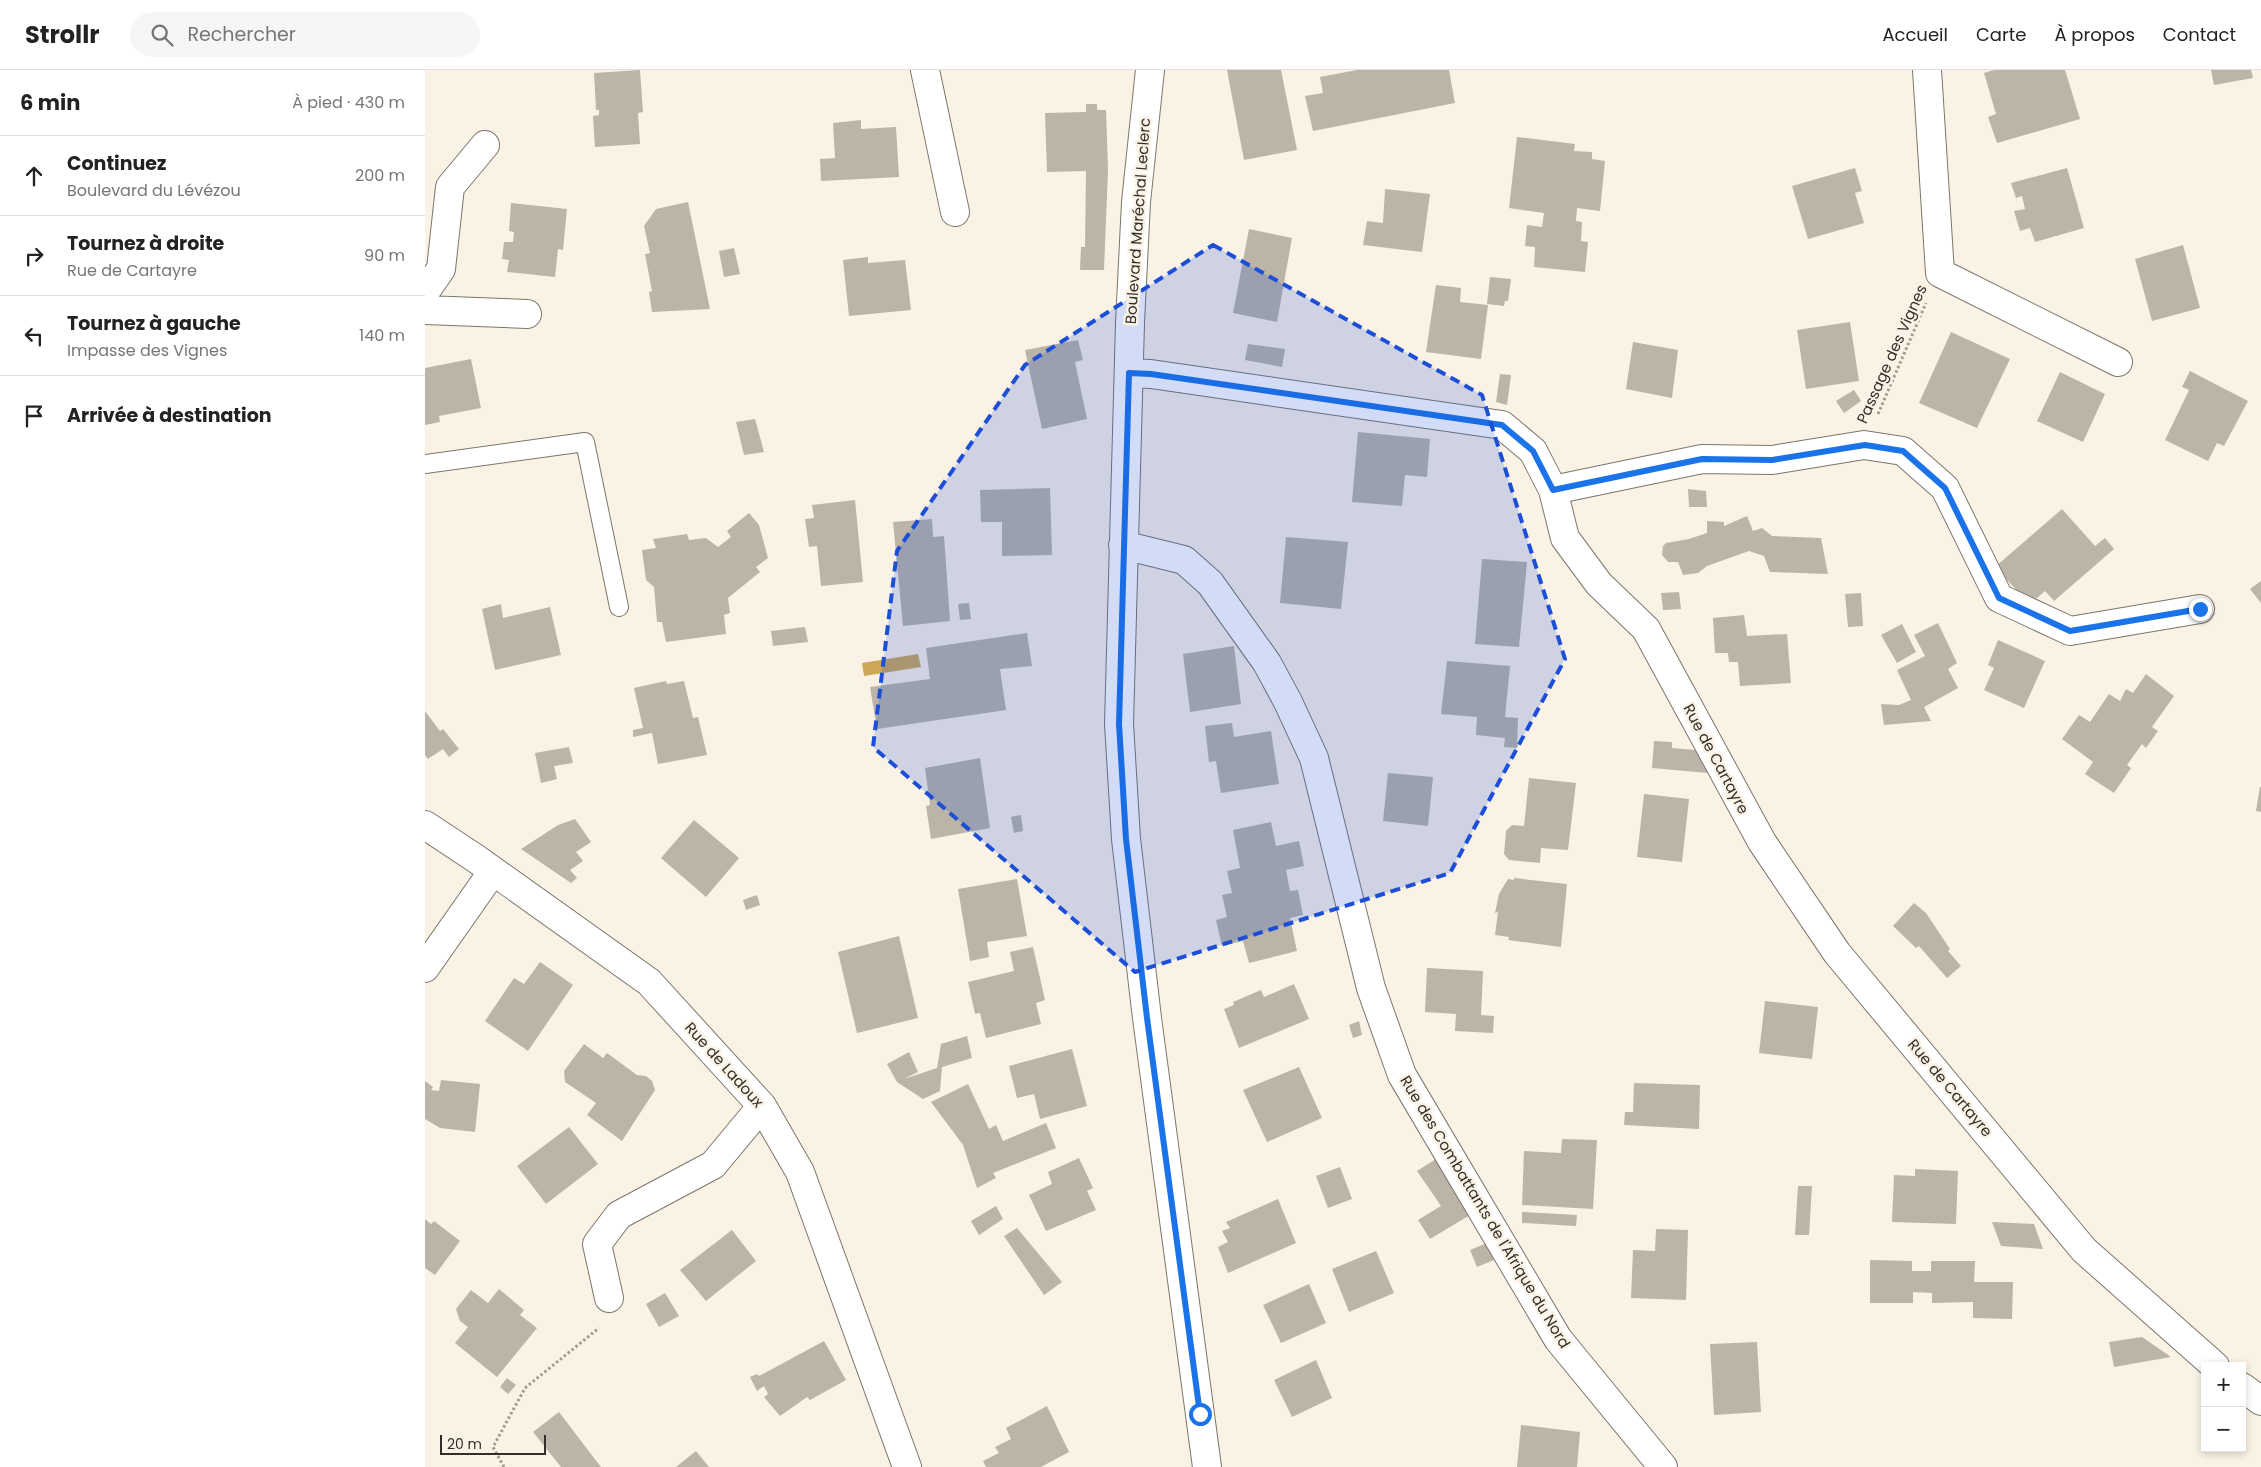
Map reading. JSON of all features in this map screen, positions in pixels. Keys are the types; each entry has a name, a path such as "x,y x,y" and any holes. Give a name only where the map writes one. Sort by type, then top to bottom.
{"street":[{"path":"925,70 955,212"},
{"name":"Boulevard Maréchal Leclerc","path":"1150,70 1136,202 1123,545 1119,724 1126,839 1148,1027 1207,1467"},
{"path":"1927,70 1940,273 2118,362"},
{"path":"425,292 441,269 450,187 485,145"},
{"path":"425,310 527,314"},
{"name":"Rue de Cartayre","path":"1129,373 1151,374 1502,425 1533,451 1553,490 1565,538 1599,584 1646,629 1761,842 1837,953 2084,1250 2210,1362"},
{"path":"1553,490 1702,459 1772,460 1865,445 1903,451 1945,488 1999,598 2070,631 2200,609"},
{"name":"Rue des Combattants de l'Afrique du Nord","path":"1123,545 1184,560 1210,583 1267,663 1288,702 1314,758 1371,988 1402,1076 1558,1339 1663,1467"},
{"name":"Rue de Ladoux","path":"425,825 649,982 762,1106 800,1172 907,1467"},
{"path":"425,968 493,871"},
{"path":"608,1310 597,1244 619,1214 713,1165 762,1106"},
{"path":"2246,1390 2261,1401"}],"lane":[{"path":"425,464 585,442 619,607"}],"path":[{"name":"Passage des Vignes","path":"1865,445 1940,273"},
{"path":"504,1467 493,1447 525,1388 608,1310"}],"highlighted area":[{"path":"1213,245 1482,395 1565,659 1450,873 1135,972 873,747 897,551 1025,365"}],"shaded area":[{"path":"918,654 921,667 864,676 862,663"}],"building":[{"path":"640,70 643,112 638,113 640,144 595,147 593,116 599,115 599,110 596,110 594,73"},
{"path":"1227,70 1281,70 1297,150 1244,160"},
{"path":"1357,70 1449,70 1455,103 1313,131 1305,96 1323,93 1320,77"},
{"path":"1994,70 2065,70 2080,119 1997,143 1988,117 1996,114 1984,73"},
{"path":"2211,70 2251,70 2253,78 2214,85"},
{"path":"1086,104 1097,104 1097,110 1106,110 1108,169 1104,270 1080,270 1081,247 1085,247 1086,171 1047,172 1045,113 1086,112"},
{"path":"861,120 861,129 896,127 899,177 821,181 820,159 835,158 833,123"},
{"path":"1517,137 1575,144 1574,151 1592,152 1592,159 1605,161 1600,211 1577,208 1576,221 1582,222 1581,241 1588,242 1585,272 1534,267 1535,247 1525,246 1527,225 1542,227 1544,213 1509,208"},
{"path":"1855,168 1862,191 1855,193 1864,223 1808,239 1792,186"},
{"path":"2067,168 2084,228 2035,242 2030,228 2020,231 2014,211 2025,209 2022,196 2016,198 2011,183"},
{"path":"1385,189 1430,194 1422,252 1363,245 1367,221 1383,223"},
{"path":"688,202 710,309 652,312 649,292 652,291 645,254 650,253 644,226 656,209"},
{"path":"511,203 567,209 563,250 558,249 555,277 507,272 509,260 502,259 504,242 513,242 514,232 509,231"},
{"path":"1249,229 1292,238 1277,322 1233,313"},
{"path":"2183,245 2200,308 2152,321 2135,259"},
{"path":"734,248 740,274 724,277 719,251"},
{"path":"868,257 868,263 905,260 911,310 849,316 843,260"},
{"path":"1490,277 1511,279 1508,301 1505,301 1504,306 1487,304"},
{"path":"1436,285 1461,288 1460,302 1488,305 1481,359 1426,352"},
{"path":"1850,322 1859,381 1806,389 1797,330"},
{"path":"1951,332 2010,359 1977,428 1919,403"},
{"path":"1078,340 1083,360 1075,362 1087,419 1042,429 1025,350"},
{"path":"1633,342 1678,350 1672,398 1626,389"},
{"path":"1248,344 1285,349 1282,367 1245,360"},
{"path":"471,359 481,408 439,416 440,422 425,425 425,368"},
{"path":"2190,371 2248,401 2224,446 2217,443 2208,461 2165,440 2189,390 2182,387"},
{"path":"2060,372 2105,394 2083,442 2037,421"},
{"path":"1500,374 1511,375 1507,405 1496,402"},
{"path":"1854,390 1861,401 1844,413 1836,401"},
{"path":"755,419 764,452 744,455 736,422"},
{"path":"1358,432 1430,439 1427,477 1405,475 1402,506 1352,502"},
{"path":"1050,488 1052,555 1002,556 1002,522 981,522 980,490"},
{"path":"1688,489 1706,491 1707,507 1689,507"},
{"path":"855,500 863,582 821,586 817,546 809,547 805,519 814,518 812,505"},
{"path":"2062,509 2095,546 2105,538 2114,549 2054,601 2045,591 2037,598 2022,596 1995,567"},
{"path":"749,513 759,525 768,558 756,567 760,572 728,598 730,613 724,615 726,634 666,642 662,622 657,622 654,587 646,580 642,550 656,548 653,539 687,534 689,540 706,538 718,547 731,537 727,531"},
{"path":"1747,516 1753,531 1762,528 1772,536 1821,538 1828,574 1770,572 1764,556 1749,551 1707,566 1698,573 1683,575 1678,562 1668,562 1662,555 1663,546 1666,543 1689,539 1707,533 1707,521 1724,522 1724,526"},
{"path":"932,519 933,537 944,536 950,621 903,626 893,522"},
{"path":"1286,537 1348,542 1341,609 1280,603"},
{"path":"1482,559 1527,562 1519,647 1475,644"},
{"path":"2261,581 2261,603 2250,589"},
{"path":"1679,592 1681,609 1663,610 1661,593"},
{"path":"1861,593 1863,626 1848,627 1845,594"},
{"path":"969,603 971,619 960,620 958,604"},
{"path":"501,604 503,618 550,607 561,655 495,670 482,609"},
{"path":"1744,615 1747,636 1787,634 1791,683 1740,686 1738,662 1729,662 1728,653 1715,653 1713,618"},
{"path":"1938,623 1957,663 1948,669 1958,688 1924,707 1931,721 1884,725 1881,704 1899,705 1911,700 1897,670 1925,656 1914,635"},
{"path":"1902,624 1916,652 1897,663 1881,635"},
{"path":"805,627 808,642 773,646 771,631"},
{"path":"1027,633 1032,666 1000,669 1006,710 877,729 870,687 930,679 926,648"},
{"path":"1998,640 2045,661 2024,708 1984,690 1994,668 1988,665"},
{"path":"1234,646 1241,704 1190,712 1183,654"},
{"path":"1447,661 1510,666 1505,717 1518,718 1517,748 1504,747 1505,738 1476,735 1477,717 1441,714"},
{"path":"2146,674 2174,696 2152,727 2158,731 2146,748 2142,744 2127,765 2131,768 2114,793 2085,774 2093,762 2062,739 2079,715 2090,722 2109,694 2120,701 2126,689 2133,693"},
{"path":"666,681 667,684 684,681 693,718 698,717 707,755 658,764 652,733 633,737 633,730 643,728 634,688"},
{"path":"425,711 440,731 443,729 459,749 449,757 443,749 428,759 425,755"},
{"path":"1232,723 1234,737 1271,731 1279,784 1221,793 1216,761 1209,762 1205,726"},
{"path":"1654,741 1672,742 1672,748 1695,750 1708,773 1652,768"},
{"path":"569,747 573,763 554,766 557,779 541,783 535,753"},
{"path":"980,758 990,828 931,839 926,806 930,805 925,768"},
{"path":"1388,773 1433,777 1428,826 1383,821"},
{"path":"1529,778 1576,783 1568,850 1541,848 1540,863 1509,860 1504,854 1506,831 1512,825 1524,826"},
{"path":"2261,787 2261,812 2256,811"},
{"path":"1644,794 1689,799 1682,862 1637,857"},
{"path":"1021,815 1023,831 1014,833 1011,817"},
{"path":"575,819 591,842 576,852 583,861 570,870 577,878 571,883 521,849 558,825"},
{"path":"694,820 739,858 706,897 661,858"},
{"path":"1271,822 1276,846 1299,841 1304,866 1286,870 1290,891 1298,890 1303,915 1290,918 1297,951 1249,963 1243,941 1222,946 1216,920 1227,917 1222,895 1232,893 1227,871 1240,868 1233,830"},
{"path":"1514,878 1567,884 1561,947 1508,940 1509,937 1495,935 1498,912 1495,913 1499,894 1508,879 1514,880"},
{"path":"1017,879 1027,936 987,942 989,957 970,961 958,889"},
{"path":"757,895 760,905 746,910 743,900"},
{"path":"1914,903 1926,913 1950,949 1948,951 1961,966 1947,978 1919,946 1916,948 1893,926"},
{"path":"899,936 918,1018 857,1033 838,952"},
{"path":"1033,947 1045,1000 1036,1003 1041,1024 986,1038 980,1013 975,1014 968,982 1014,971 1010,952"},
{"path":"540,962 573,985 528,1051 485,1021 514,978 524,984"},
{"path":"1427,968 1483,971 1481,1015 1494,1016 1493,1033 1455,1031 1456,1014 1425,1012"},
{"path":"1294,984 1309,1019 1239,1048 1224,1009 1234,1005 1233,1002 1261,990 1264,997"},
{"path":"1765,1001 1818,1007 1812,1059 1759,1053"},
{"path":"1359,1021 1362,1035 1353,1038 1349,1025"},
{"path":"967,1036 972,1058 942,1067 940,1091 923,1099 897,1082 887,1064 909,1052 918,1072 904,1079 937,1068 941,1044"},
{"path":"584,1044 603,1058 607,1053 637,1075 646,1076 652,1081 655,1090 622,1141 587,1115 596,1103 565,1082 564,1071"},
{"path":"1072,1049 1087,1106 1040,1119 1034,1094 1017,1098 1009,1066"},
{"path":"1299,1067 1322,1118 1267,1142 1243,1090"},
{"path":"441,1080 480,1084 475,1132 440,1128 425,1119 425,1081 433,1087 431,1090 439,1091"},
{"path":"1634,1083 1700,1085 1699,1129 1624,1125 1625,1112 1633,1112"},
{"path":"968,1084 989,1129 996,1125 1003,1141 1046,1123 1056,1148 993,1173 996,1178 977,1188 963,1145 931,1102"},
{"path":"569,1127 598,1164 546,1204 517,1166"},
{"path":"1562,1139 1597,1140 1593,1209 1522,1205 1524,1151 1561,1153"},
{"path":"1079,1158 1093,1188 1087,1191 1096,1210 1046,1231 1029,1195 1052,1184 1048,1172"},
{"path":"1436,1159 1470,1215 1430,1239 1418,1220 1441,1206 1417,1171"},
{"path":"1340,1167 1352,1199 1328,1208 1316,1176"},
{"path":"1915,1169 1958,1171 1956,1224 1892,1222 1894,1175 1915,1176"},
{"path":"1798,1186 1812,1186 1809,1235 1795,1235"},
{"path":"1278,1199 1296,1243 1228,1273 1218,1247 1228,1242 1222,1231 1230,1228 1226,1222"},
{"path":"996,1206 1003,1219 979,1235 971,1221"},
{"path":"1522,1212 1577,1215 1576,1226 1522,1223"},
{"path":"425,1219 431,1224 434,1221 460,1241 435,1275 425,1268"},
{"path":"1992,1222 2034,1224 2043,1249 2001,1246"},
{"path":"1017,1228 1062,1282 1044,1295 1004,1236"},
{"path":"1656,1229 1688,1230 1686,1300 1631,1298 1633,1250 1655,1251"},
{"path":"732,1230 756,1261 706,1301 680,1270"},
{"path":"1487,1243 1494,1260 1477,1267 1470,1250"},
{"path":"1376,1251 1394,1293 1349,1312 1332,1269"},
{"path":"1870,1260 1912,1261 1912,1271 1931,1271 1931,1261 1975,1261 1974,1282 2013,1282 2012,1319 1973,1318 1973,1302 1932,1303 1932,1293 1913,1292 1913,1303 1870,1303"},
{"path":"1309,1284 1326,1323 1281,1343 1263,1305"},
{"path":"499,1289 524,1310 520,1315 537,1328 497,1377 455,1343 468,1327 460,1321 456,1309 471,1290 488,1303"},
{"path":"665,1293 679,1316 659,1327 646,1304"},
{"path":"2142,1337 2171,1357 2114,1367 2109,1342"},
{"path":"824,1341 846,1380 810,1400 807,1397 780,1416 764,1397 768,1394 764,1386 757,1391 750,1377 757,1374 759,1376"},
{"path":"1757,1342 1761,1412 1714,1415 1710,1344"},
{"path":"1316,1360 1332,1398 1292,1417 1274,1380"},
{"path":"507,1378 516,1385 508,1394 500,1387"},
{"path":"1047,1406 1069,1452 1041,1467 986,1467 983,1461 999,1453 995,1447 1011,1439 1006,1428"},
{"path":"559,1412 601,1467 561,1467 533,1432"},
{"path":"1521,1425 1580,1432 1577,1467 1517,1467"},
{"path":"696,1451 709,1467 676,1467"}],"route":[{"path":"1200,1414 1147,1018 1126,839 1119,724 1121,600 1129,373 1151,374 1502,425 1533,451 1553,490 1702,459 1772,460 1865,445 1903,451 1945,488 1999,598 2070,631 2200,609"}]}
